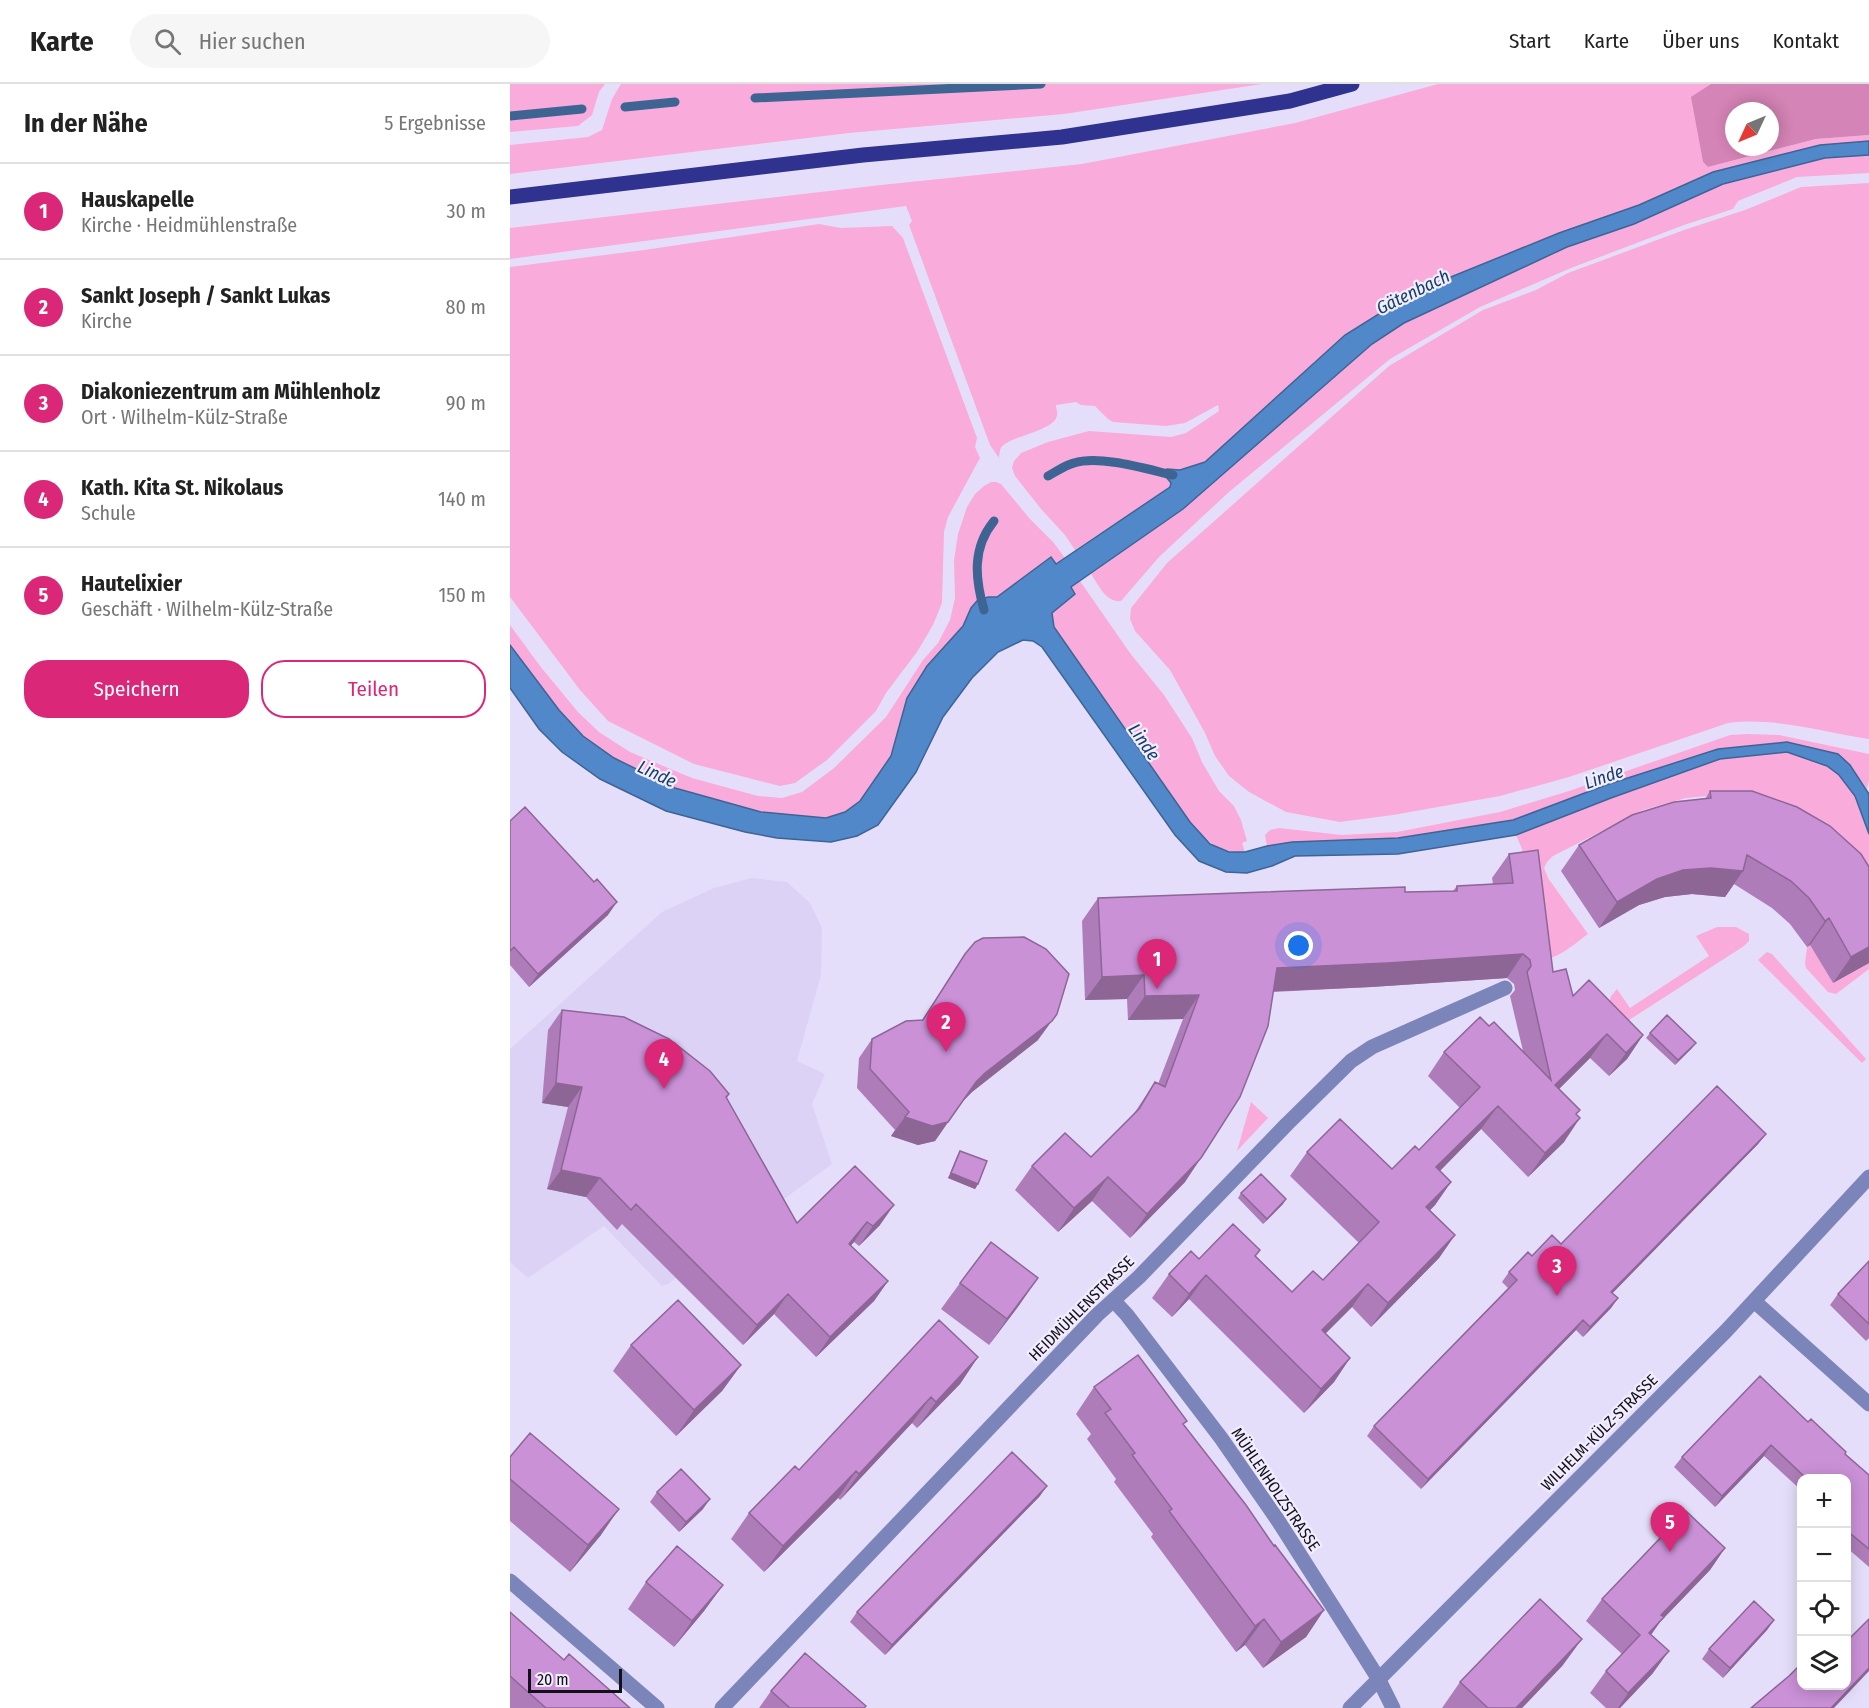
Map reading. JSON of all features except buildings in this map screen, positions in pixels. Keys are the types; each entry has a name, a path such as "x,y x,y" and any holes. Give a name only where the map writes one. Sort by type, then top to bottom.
{"main road":[{"path":"510,197 862,155 1062,137 1290,101 1352,84"}],"street":[{"name":"HEIDMÜHLENSTRASSE","path":"722,1708 1097,1315 1114,1301 1351,1062 1372,1047 1505,988"},
{"name":"WILHELM-KÜLZ-STRASSE","path":"1350,1708 1718,1339 1869,1177"},
{"name":"MÜHLENHOLZSTRASSE","path":"1114,1301 1221,1438 1279,1522 1378,1678 1393,1708"},
{"path":"1754,1301 1869,1404"},
{"path":"510,1581 657,1708"}],"shaded area":[{"path":"510,84 605,84 599,92 592,115 578,126 510,132"},
{"path":"621,84 1262,84 1064,114 849,133 510,174 510,145 588,137 602,130 612,99"},
{"path":"1438,84 1711,84 1692,98 1703,162 1708,167 1750,156 1779,156 1779,149 1816,139 1869,135 1869,141 1820,145 1559,233 1345,335 1205,462 1165,477 1171,483 1170,487 1075,550 1015,476 1012,468 1014,461 1021,453 1048,442 1089,431 1171,437 1186,433 1219,411 1218,405 1185,423 1166,426 1113,422 1095,406 1081,405 1076,402 1056,405 1055,421 1005,444 999,458 990,445 909,225 912,221 906,206 510,259 510,228 1082,164 1295,123"},
{"path":"1711,84 1869,84 1869,135 1816,139 1779,149 1779,102 1725,102 1725,156 1750,156 1708,167 1703,162 1691,97"},
{"path":"1869,155 1869,173 1797,177 1738,201 1733,209 1571,268 1480,307 1390,359 1229,492 1159,557 1121,601 1107,596 1091,574 1183,509 1372,344 1404,323 1567,247 1634,224 1723,184 1825,158"},
{"path":"1869,183 1869,739 1799,726 1763,722 1728,723 1569,777 1500,796 1340,822 1286,812 1249,792 1229,776 1215,756 1205,733 1170,670 1135,631 1130,619 1131,608 1167,563 1389,366 1483,310 1536,290 1568,273 1745,210 1801,187"},
{"path":"819,224 841,228 892,226 903,238 977,438 975,447 980,458 948,517 944,532 942,603 933,625 917,652 886,693 876,711 827,760 795,783 780,786 694,764 608,721 580,690 510,597 510,267"},
{"path":"991,482 1001,484 1065,558 1055,564 1050,557 997,597 977,601 971,608 963,626 927,666 907,698 891,756 860,801 845,812 826,818 761,812 675,788 614,758 583,736 559,710 510,645 510,625 578,712 599,732 630,752 692,778 758,796 782,798 802,792 834,768 886,717 923,660 938,643 950,620 955,598 954,560 958,534 967,507 975,494"},
{"path":"1080,581 1130,653 1164,695 1192,738 1202,762 1219,791 1234,806 1247,841 1242,843 1245,852 1219,848 1190,822 1054,627 1052,613 1075,594 1071,587"},
{"path":"1730,735 1779,735 1869,754 1867,789 1850,765 1787,742 1606,785 1513,820 1398,838 1292,842 1267,846 1265,835 1270,830 1279,828 1342,835 1397,832 1500,812 1569,791"},
{"path":"1787,752 1827,766 1839,775 1855,796 1869,834 1869,898 1728,794 1686,798 1643,810 1553,856 1547,862 1544,868 1548,878 1588,934 1558,955 1537,961 1522,849 1516,835 1720,759"},
{"path":"752,878 787,882 810,903 822,928 821,975 797,1061 825,1074 812,1104 832,1164 668,1284 662,1286 604,1226 528,1278 510,1262 510,1049 662,912 714,888"},
{"path":"1717,927 1736,927 1749,934 1749,941 1626,1022 1609,1003 1617,989 1630,1008 1709,956 1696,936"},
{"path":"1810,945 1833,983 1869,963 1869,969 1836,994 1828,992 1806,968 1807,947"},
{"path":"1767,952 1772,954 1866,1059 1862,1063 1758,960"},
{"path":"1251,1102 1268,1118 1237,1151"}],"water":[{"path":"1869,141 1869,155 1825,158 1723,184 1634,224 1567,247 1404,323 1372,344 1183,509 1071,587 1075,594 1052,613 1054,627 1190,822 1210,844 1229,852 1245,852 1292,842 1398,838 1513,820 1606,785 1718,749 1787,742 1838,754 1850,765 1869,794 1869,834 1855,796 1839,775 1827,766 1787,752 1720,759 1516,835 1398,854 1295,856 1247,873 1226,872 1199,861 1175,835 1042,647 1033,641 1023,640 998,652 972,678 943,717 916,772 878,825 857,836 831,842 777,838 666,811 600,779 562,752 539,729 510,688 510,645 559,710 583,736 614,758 675,788 761,812 826,818 845,812 860,801 891,756 907,698 927,666 963,626 971,608 977,601 997,597 1051,557 1056,564 1170,487 1171,483 1163,473 1167,469 1180,470 1205,462 1345,335 1414,292 1559,233 1639,205 1713,172 1820,145"}],"waterway":[{"path":"755,98 1041,84"},
{"path":"625,107 675,102"},
{"path":"510,116 582,109"},
{"path":"1048,476 1071,464 1085,461 1123,464 1173,475"},
{"path":"984,610 977,564 982,542 994,521"}],"place":[{"name":"Hauskapelle","path":"1157,989"},
{"name":"Sankt Joseph / Sankt Lukas","path":"946,1052"},
{"name":"Kath. Kita St. Nikolaus","path":"664,1089"},
{"name":"Diakoniezentrum am Mühlenholz","path":"1557,1296"},
{"name":"Hautelixier","path":"1670,1552"}],"water label":[{"name":"Gätenbach","path":"1413,292"},
{"name":"Linde","path":"1144,742"},
{"name":"Linde","path":"657,774"},
{"name":"Linde","path":"1604,777"}]}
